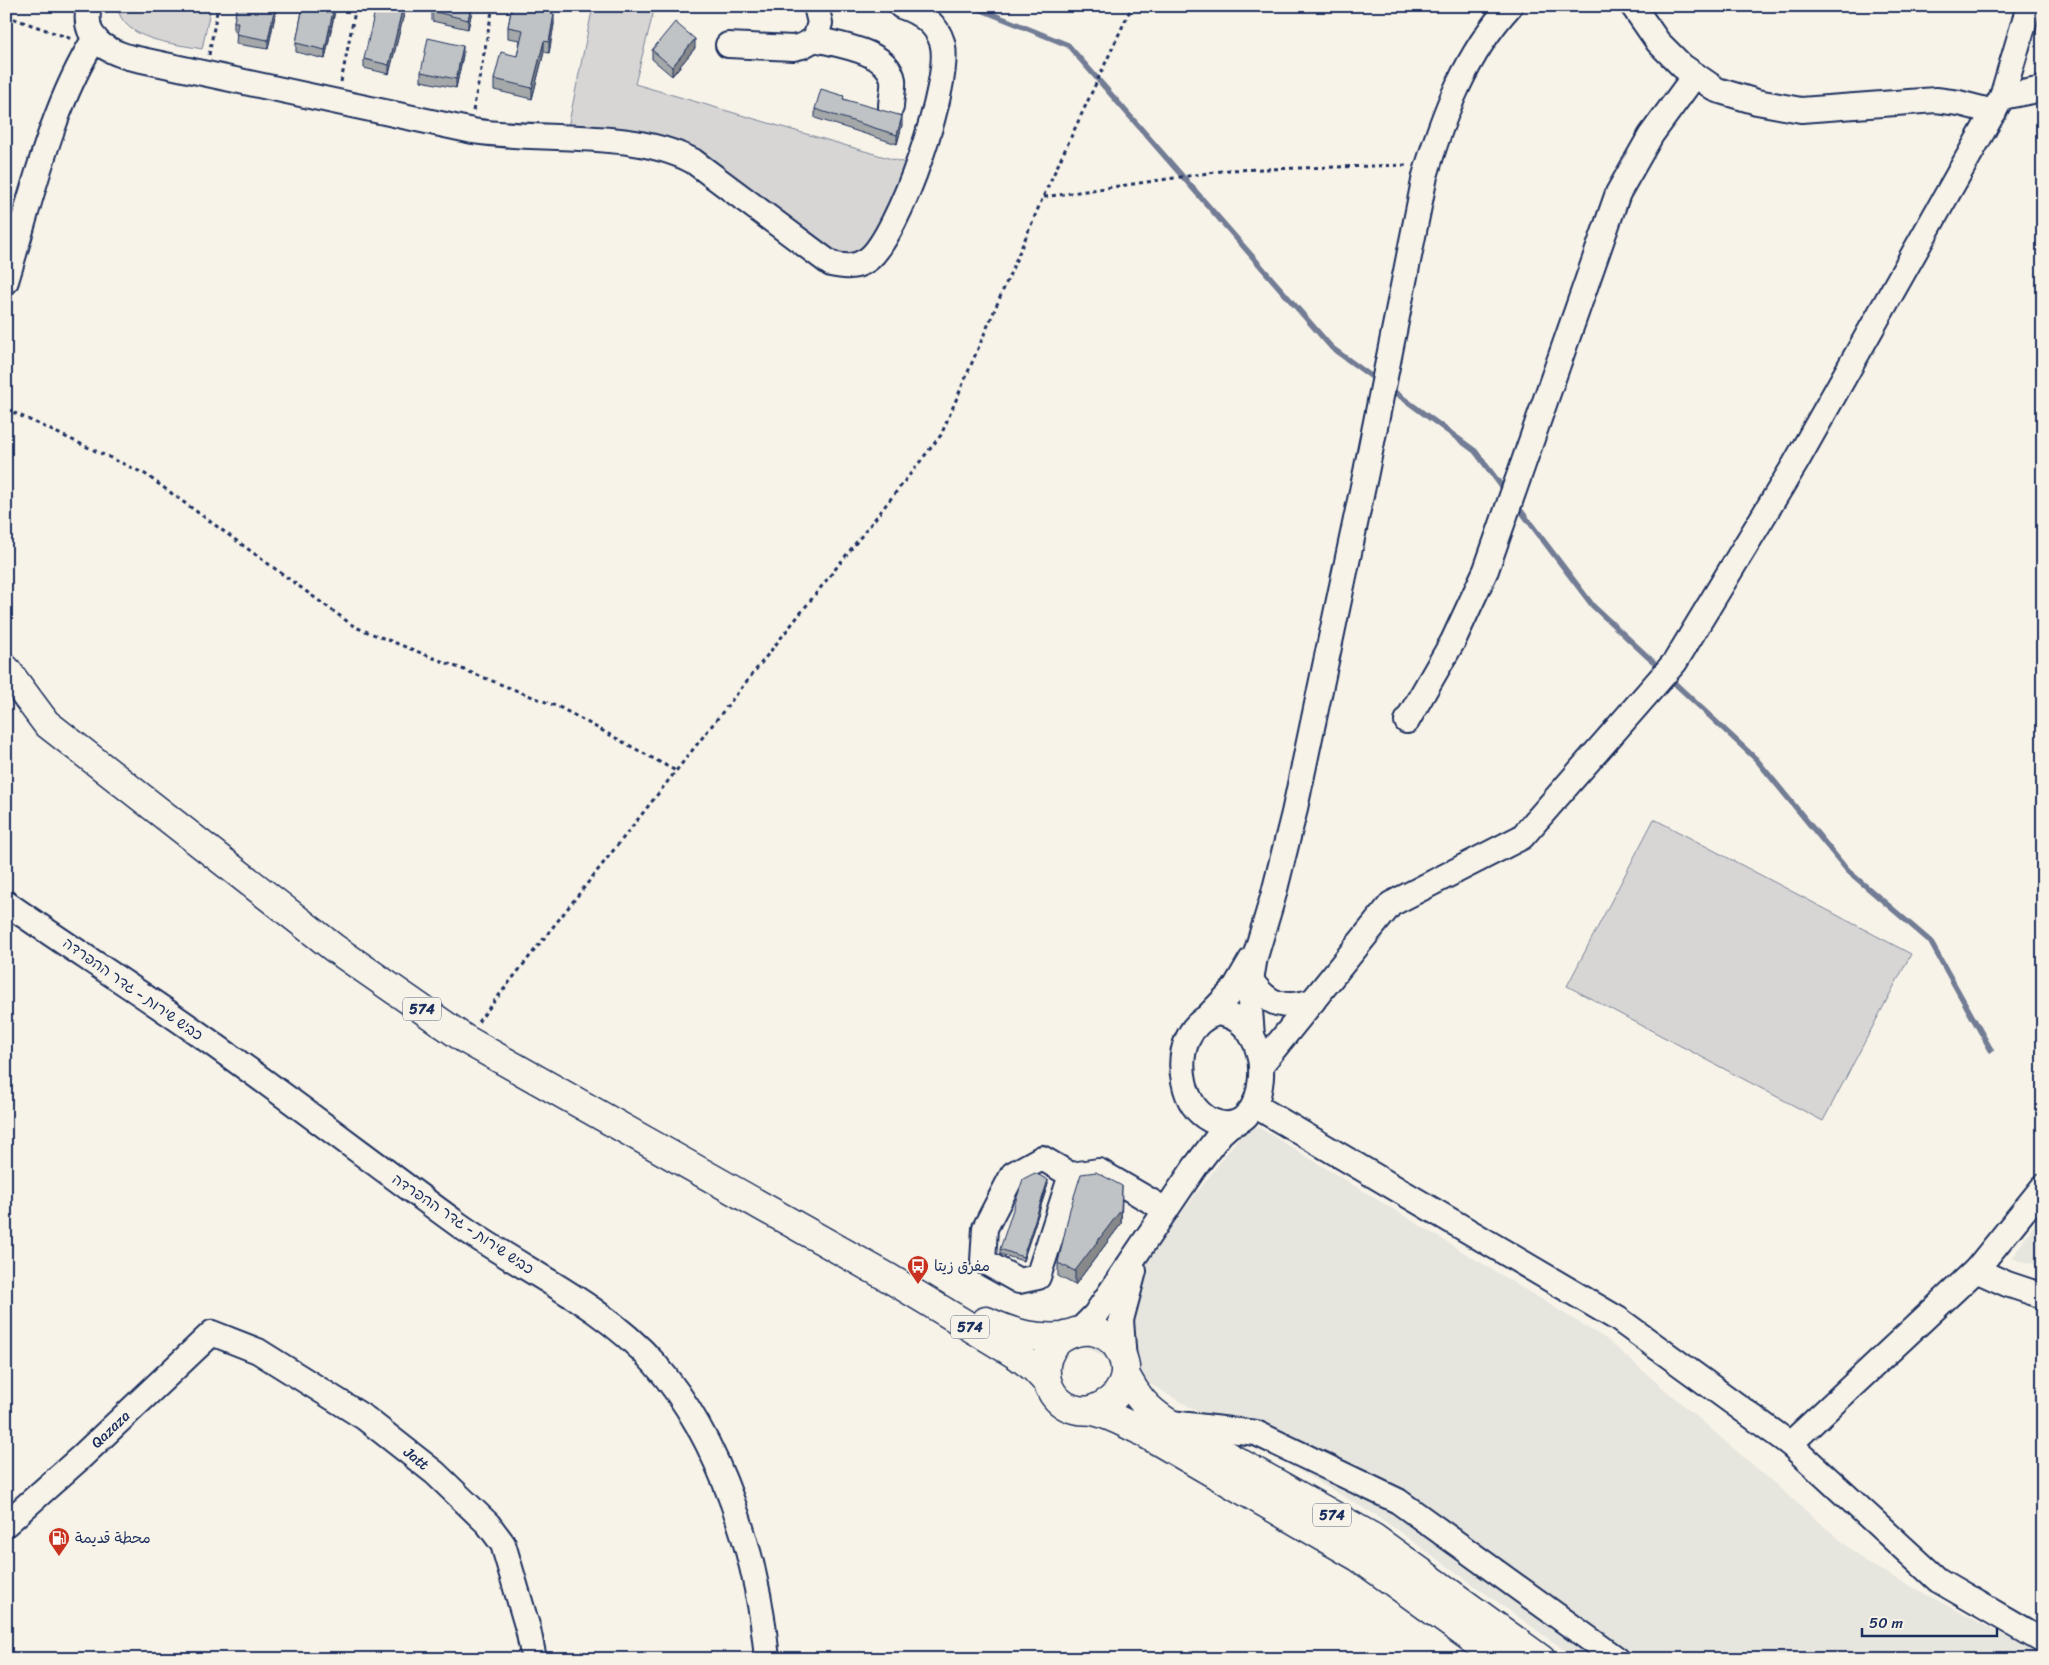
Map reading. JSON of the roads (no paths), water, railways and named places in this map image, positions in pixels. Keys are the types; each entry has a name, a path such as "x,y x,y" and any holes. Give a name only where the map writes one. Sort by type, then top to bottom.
{"main road":[{"name":"574","path":"6,669 46,723 334,948 465,1039 889,1278 1018,1356 1034,1368 1047,1382 1056,1399 1067,1407 1079,1410 1092,1410 1139,1430 1358,1557 1500,1659"},
{"name":"574","path":"889,1278 1012,1332 1030,1338 1071,1334 1085,1330 1098,1333 1110,1339 1119,1349 1137,1396 1149,1410 1167,1422 1374,1538 1541,1659"},
{"path":"1047,1382 1045,1375 1046,1362 1051,1349 1071,1334"},
{"path":"1092,1410 1105,1406 1115,1398 1122,1387 1125,1368"}],"street":[{"path":"6,281 60,108 93,42 89,24 90,6"},
{"path":"815,40 820,23 816,6"},
{"path":"93,42 109,51 469,130 519,137 554,137 634,143 678,153 693,161 832,264 849,268 868,260 880,246 890,229 918,166 943,76 943,42 933,26 918,12 901,6"},
{"path":"1071,1334 1095,1315 1195,1167 1231,1124 1246,1116 1254,1105 1260,1090 1261,1065 1252,1036 1250,1010 1251,980 1257,950 1294,814 1428,164 1456,88 1498,19 1510,6"},
{"path":"1633,6 1658,42 1682,66 1718,90 1757,102 1801,110 1936,100 1958,103 1998,104 2043,89"},
{"path":"1261,1065 1391,904 1522,837 1675,662 1795,464 1998,104 2029,6"},
{"path":"728,45 793,48 815,40 869,53 883,62 893,79 891,107"},
{"path":"1407,721 1453,641 1486,570 1618,193 1651,135 1696,75"},
{"name":"כביש שירות - גדר ההפרדה","path":"6,903 206,1039 473,1234 602,1317 640,1348 668,1382 689,1413 724,1482 742,1531 757,1586 767,1659"},
{"path":"1208,1016 1234,988 1257,950"},
{"path":"1251,980 1259,992 1272,1002 1286,1006 1312,1001"},
{"path":"1195,1167 1199,1144 1195,1109 1184,1083 1182,1070 1182,1053 1192,1030 1199,1021 1217,1013 1233,1017 1243,1024 1252,1036"},
{"path":"1254,1105 1618,1319 1790,1444 1938,1580 2043,1641"},
{"path":"1195,1109 1216,1123 1231,1124"},
{"path":"1071,1175 1038,1276 1019,1281 983,1261 985,1228 1013,1174 1042,1158 1071,1175 1099,1171 1166,1210"},
{"path":"1790,1444 1976,1270 2043,1187"},
{"path":"1125,1368 1121,1320 1140,1250"},
{"path":"1976,1270 2007,1284 2043,1296"},
{"name":"Qazaza","path":"6,1524 80,1458 212,1333"},
{"name":"Jatt","path":"212,1333 258,1351 365,1418 434,1473 488,1524 503,1544 528,1629 534,1659"},
{"path":"1167,1422 1256,1433 1398,1501 1618,1659"}],"waterway":[{"path":"972,6 1068,45 1332,348 1379,382"},
{"path":"1389,388 1475,451 1506,492"},
{"path":"1515,503 1593,606 1662,670"},
{"path":"1668,677 1756,759 1848,871 1930,941 1991,1050"}],"place":[{"name":"مفرق زيتا","path":"918,1285"},
{"name":"محطة قديمة","path":"59,1557"}]}
